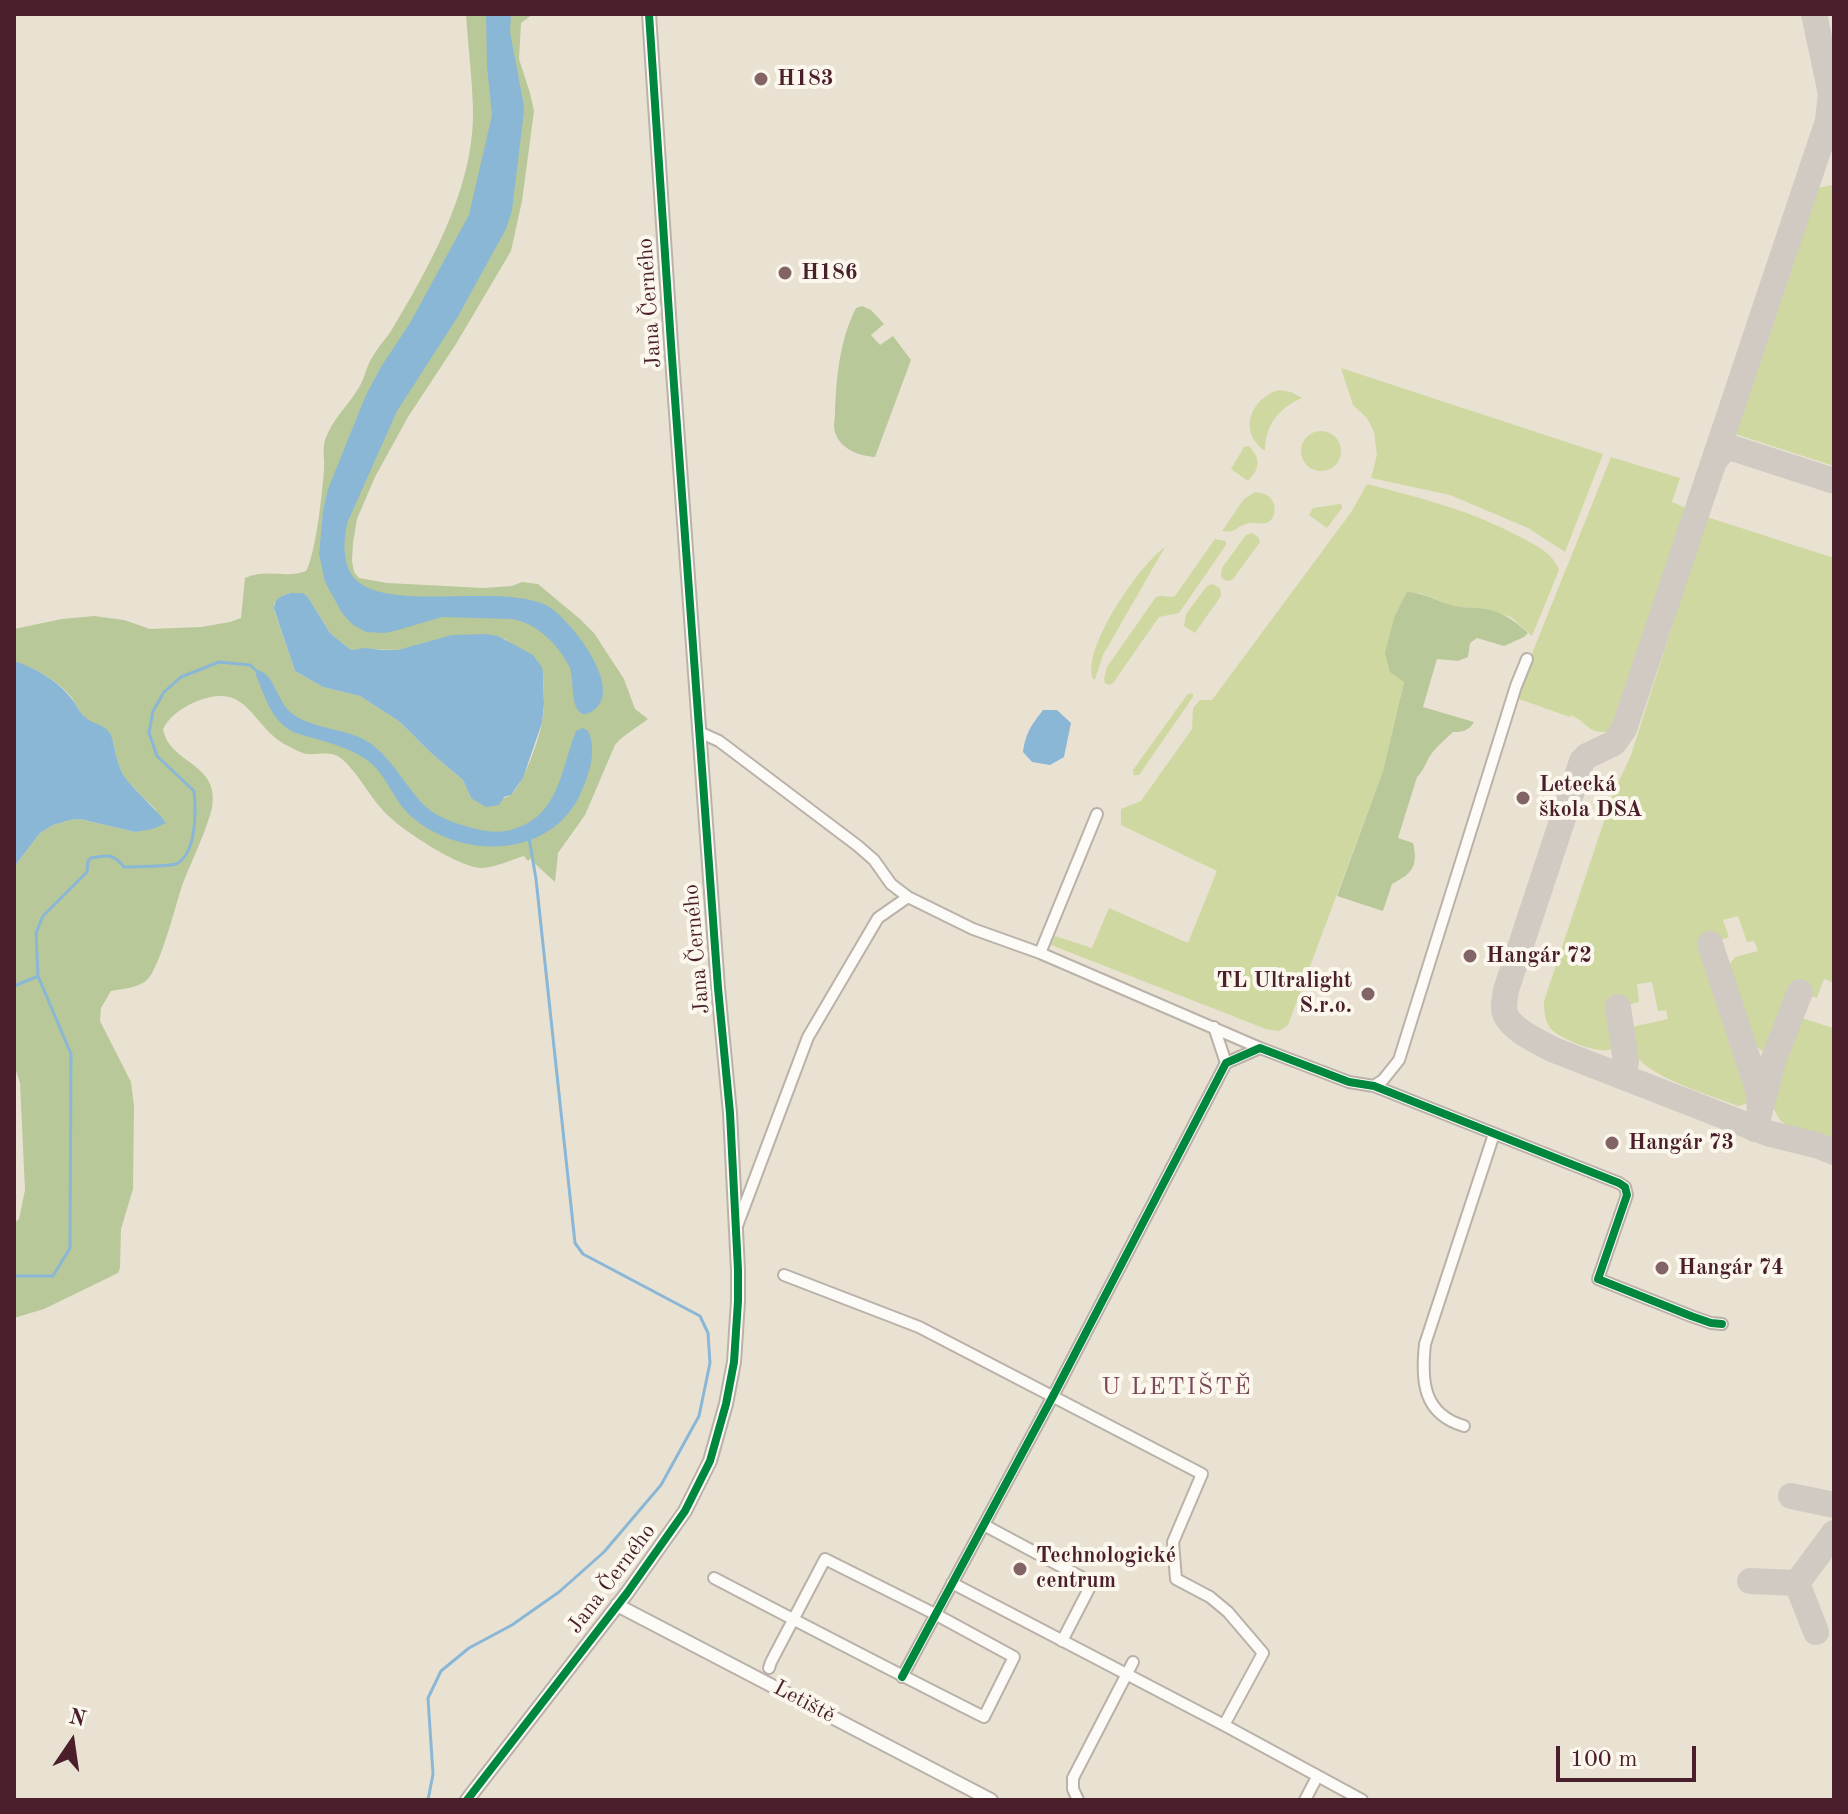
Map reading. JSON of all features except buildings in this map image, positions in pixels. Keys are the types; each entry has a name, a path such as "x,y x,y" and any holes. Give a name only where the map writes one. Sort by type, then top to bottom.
{"street":[{"name":"Jana Černého","path":"467,1800 685,1511 710,1461 734,1362 738,1301 730,1113 699,732 649,14"},
{"path":"1374,1086 1391,1072 1399,1060 1458,864 1527,659"},
{"path":"699,732 719,741 858,846 874,860 891,884 908,897 973,929 1040,953 1260,1048 1349,1082 1374,1086 1619,1183 1625,1187 1627,1195 1598,1279 1691,1316 1722,1324"},
{"path":"1040,953 1097,814"},
{"path":"736,1228 808,1037 878,918 908,897"},
{"path":"1214,1027 1226,1063"},
{"path":"902,1677 1053,1396 1226,1063 1260,1048"},
{"path":"1464,1426 1449,1421 1435,1409 1427,1393 1422,1369 1425,1344 1494,1134"},
{"path":"784,1275 919,1327 1202,1474 1173,1542 1176,1579 1210,1597 1228,1612 1263,1653 1224,1725"},
{"path":"984,1525 1092,1583 1062,1641"},
{"path":"714,1578 794,1620 902,1677 984,1717 1014,1657 825,1559 794,1620 769,1668"},
{"path":"952,1583 1362,1800"},
{"name":"Letiště","path":"617,1605 991,1800"},
{"path":"1078,1800 1073,1789 1073,1778 1133,1662"},
{"path":"1305,1800 1317,1777"}],"green space":[{"path":"466,14 533,14 521,23 519,59 534,111 522,201 511,251 408,417 375,477 357,519 353,543 354,572 359,578 387,583 484,588 522,582 538,584 594,633 624,679 635,709 648,719 615,745 585,815 558,853 555,882 531,858 528,861 524,856 483,868 459,862 444,854 388,815 342,759 334,755 307,754 292,748 277,739 239,701 214,697 195,702 173,716 163,729 166,739 203,773 212,790 213,804 157,964 146,981 111,991 101,1008 100,1021 131,1082 134,1106 133,1189 121,1229 120,1268 118,1273 44,1309 14,1318 14,1223 19,1219 25,1190 20,1083 14,1065 14,867 40,833 53,825 80,819 135,832 147,828 156,810 122,773 108,731 86,719 72,698 53,680 14,661 14,629 94,616 124,620 150,629 201,627 230,622 241,618 245,578 306,571 318,522 328,432 360,385 371,360 433,256 446,229 465,173 473,117","holes":["303,593 330,633 351,650 398,650 505,639 543,673 544,704 540,730 529,763 514,792 500,798 471,798 463,780 400,722 360,696 323,687 295,671 274,603 284,595"]},
{"path":"1834,186 1834,466 1735,434 1815,193 1819,188"},
{"path":"862,306 871,310 884,324 871,335 880,345 893,336 911,360 875,457 846,447 837,438 834,427 836,386 843,346 856,308"},
{"path":"1341,368 1603,454 1565,552 1528,528 1450,495 1371,478 1377,455 1374,432 1367,418 1353,405"},
{"path":"1279,390 1302,398 1275,418 1263,450 1252,435 1251,416 1262,399"},
{"path":"1321,431 1335,437 1341,451 1335,465 1321,471 1307,465 1301,451 1307,437"},
{"path":"1249,446 1258,464 1248,481 1231,469 1244,447"},
{"path":"1611,457 1680,478 1672,502 1686,508 1616,724 1611,731 1598,732 1571,715 1519,699 1517,691"},
{"path":"1367,484 1446,506 1503,528 1544,551 1559,570 1532,636 1511,617 1479,608 1455,607 1420,593 1407,593 1395,615 1404,682 1383,771 1288,1025 1279,1031 1266,1029 1051,945 1055,936 1092,948 1109,908 1188,943 1217,871 1121,825 1121,809 1141,801 1192,729 1193,708 1200,700 1212,700 1352,511"},
{"path":"1255,492 1272,500 1275,510 1273,517 1266,523 1248,523 1233,531 1222,531 1244,499"},
{"path":"1340,504 1342,508 1327,528 1309,515 1313,508"},
{"path":"1707,517 1834,558 1834,983 1824,979 1817,998 1793,990 1772,1046 1762,1051 1751,1042 1727,968 1735,957 1758,951 1754,941 1747,942 1738,916 1723,920 1729,937 1703,947 1751,1087 1750,1100 1738,1106 1653,1071 1636,1055 1631,1029 1668,1019 1666,1010 1658,1011 1652,982 1637,984 1639,1002 1611,1009 1617,1038 1615,1046 1610,1049 1594,1049 1557,1034 1548,1024 1544,1005 1613,794 1631,755"},
{"path":"1252,533 1260,542 1233,579 1225,580 1221,576 1222,568 1246,535"},
{"path":"1215,539 1226,541 1226,545 1179,613 1159,617 1113,683 1105,683 1107,667 1156,597 1175,596"},
{"path":"1165,547 1103,655 1093,679 1096,648 1115,608 1154,556"},
{"path":"1212,584 1220,588 1221,596 1195,633 1184,626 1186,614 1207,586"},
{"path":"1407,592 1454,606 1492,610 1511,619 1528,633 1504,646 1477,638 1470,643 1468,657 1458,661 1437,659 1423,707 1474,722 1465,730 1453,732 1439,745 1417,777 1398,838 1413,843 1414,864 1409,873 1392,884 1383,911 1337,896 1383,771 1404,682 1390,672 1385,653 1395,615"},
{"path":"1190,693 1193,697 1139,775 1134,775 1133,770"},
{"path":"1799,1019 1834,1026 1834,1142 1789,1127 1780,1120 1772,1106 1774,1083"}],"water":[{"path":"486,14 511,14 510,32 523,101 512,210 506,229 457,318 397,411 348,521 346,559 355,579 371,589 392,594 501,596 546,605 568,623 598,670 603,686 602,700 586,714 576,707 570,668 565,659 546,636 530,625 512,619 442,617 385,633 366,632 353,625 342,613 325,582 319,554 328,489 366,395 410,323 469,215 492,115"},
{"path":"291,593 303,593 308,597 330,633 351,650 398,650 452,635 486,634 498,636 533,655 543,673 542,723 523,778 511,795 504,797 499,805 486,807 471,798 463,780 400,722 360,696 323,687 295,671 274,609 279,598"},
{"path":"14,661 52,680 73,700 84,716 109,731 124,776 166,823 135,832 80,819 70,820 40,833 14,867"},
{"path":"257,670 268,677 294,715 365,740 388,760 426,807 464,826 498,832 514,829 543,811 557,787 576,731 583,728 588,731 592,747 588,773 579,797 565,817 546,832 525,842 502,846 479,846 455,841 433,831 406,812 380,773 367,760 285,727 270,707 256,675"},
{"path":"1043,710 1057,710 1071,723 1064,757 1050,765 1032,762 1023,752 1030,730"}],"waterway":[{"path":"14,1276 53,1276 70,1248 71,1054 38,976 36,933 43,916 87,872 91,858 109,856 124,867 173,865 183,859 194,831 194,791 157,756 149,733 153,711 164,692 181,677 219,662 250,665 259,673"},
{"path":"428,1800 433,1774 428,1698 441,1671 469,1648 512,1625 559,1592 604,1552 661,1485 699,1416 710,1363 708,1333 700,1316 583,1254 575,1243 529,838"},
{"path":"14,986 36,977"}],"taxiway":[{"path":"1814,14 1834,108"},
{"path":"1831,93 1828,121 1624,729 1614,743 1582,761 1506,990 1504,1006 1506,1016 1515,1027 1554,1050 1767,1133 1834,1152"},
{"path":"1714,461 1723,450 1732,448 1834,481"},
{"path":"1710,944 1758,1090 1760,1111 1755,1129"},
{"path":"1762,1104 1773,1061 1800,992"},
{"path":"1618,1007 1626,1062 1623,1077"},
{"path":"1791,1496 1834,1505"},
{"path":"1797,1583 1834,1533"},
{"path":"1750,1581 1797,1583"},
{"path":"1797,1583 1816,1632"}],"cycle path":[{"path":"467,1800 627,1593 685,1511 710,1461 734,1362 738,1270 730,1113 718,988 649,14"},
{"path":"902,1677 1053,1396 1226,1063 1260,1048 1349,1082 1374,1086 1619,1183 1625,1187 1627,1195 1598,1279 1691,1316 1722,1324"}],"place":[{"name":"H183","path":"761,79"},
{"name":"H186","path":"785,273"},
{"name":"Letecká škola DSA","path":"1523,798"},
{"name":"Hangár 72","path":"1470,956"},
{"name":"TL Ultralight S.r.o.","path":"1368,994"},
{"name":"Hangár 73","path":"1612,1143"},
{"name":"Hangár 74","path":"1662,1268"},
{"name":"Technologické centrum","path":"1020,1569"}],"district":[{"name":"U LETIŠTĚ","path":"1177,1388"}]}
